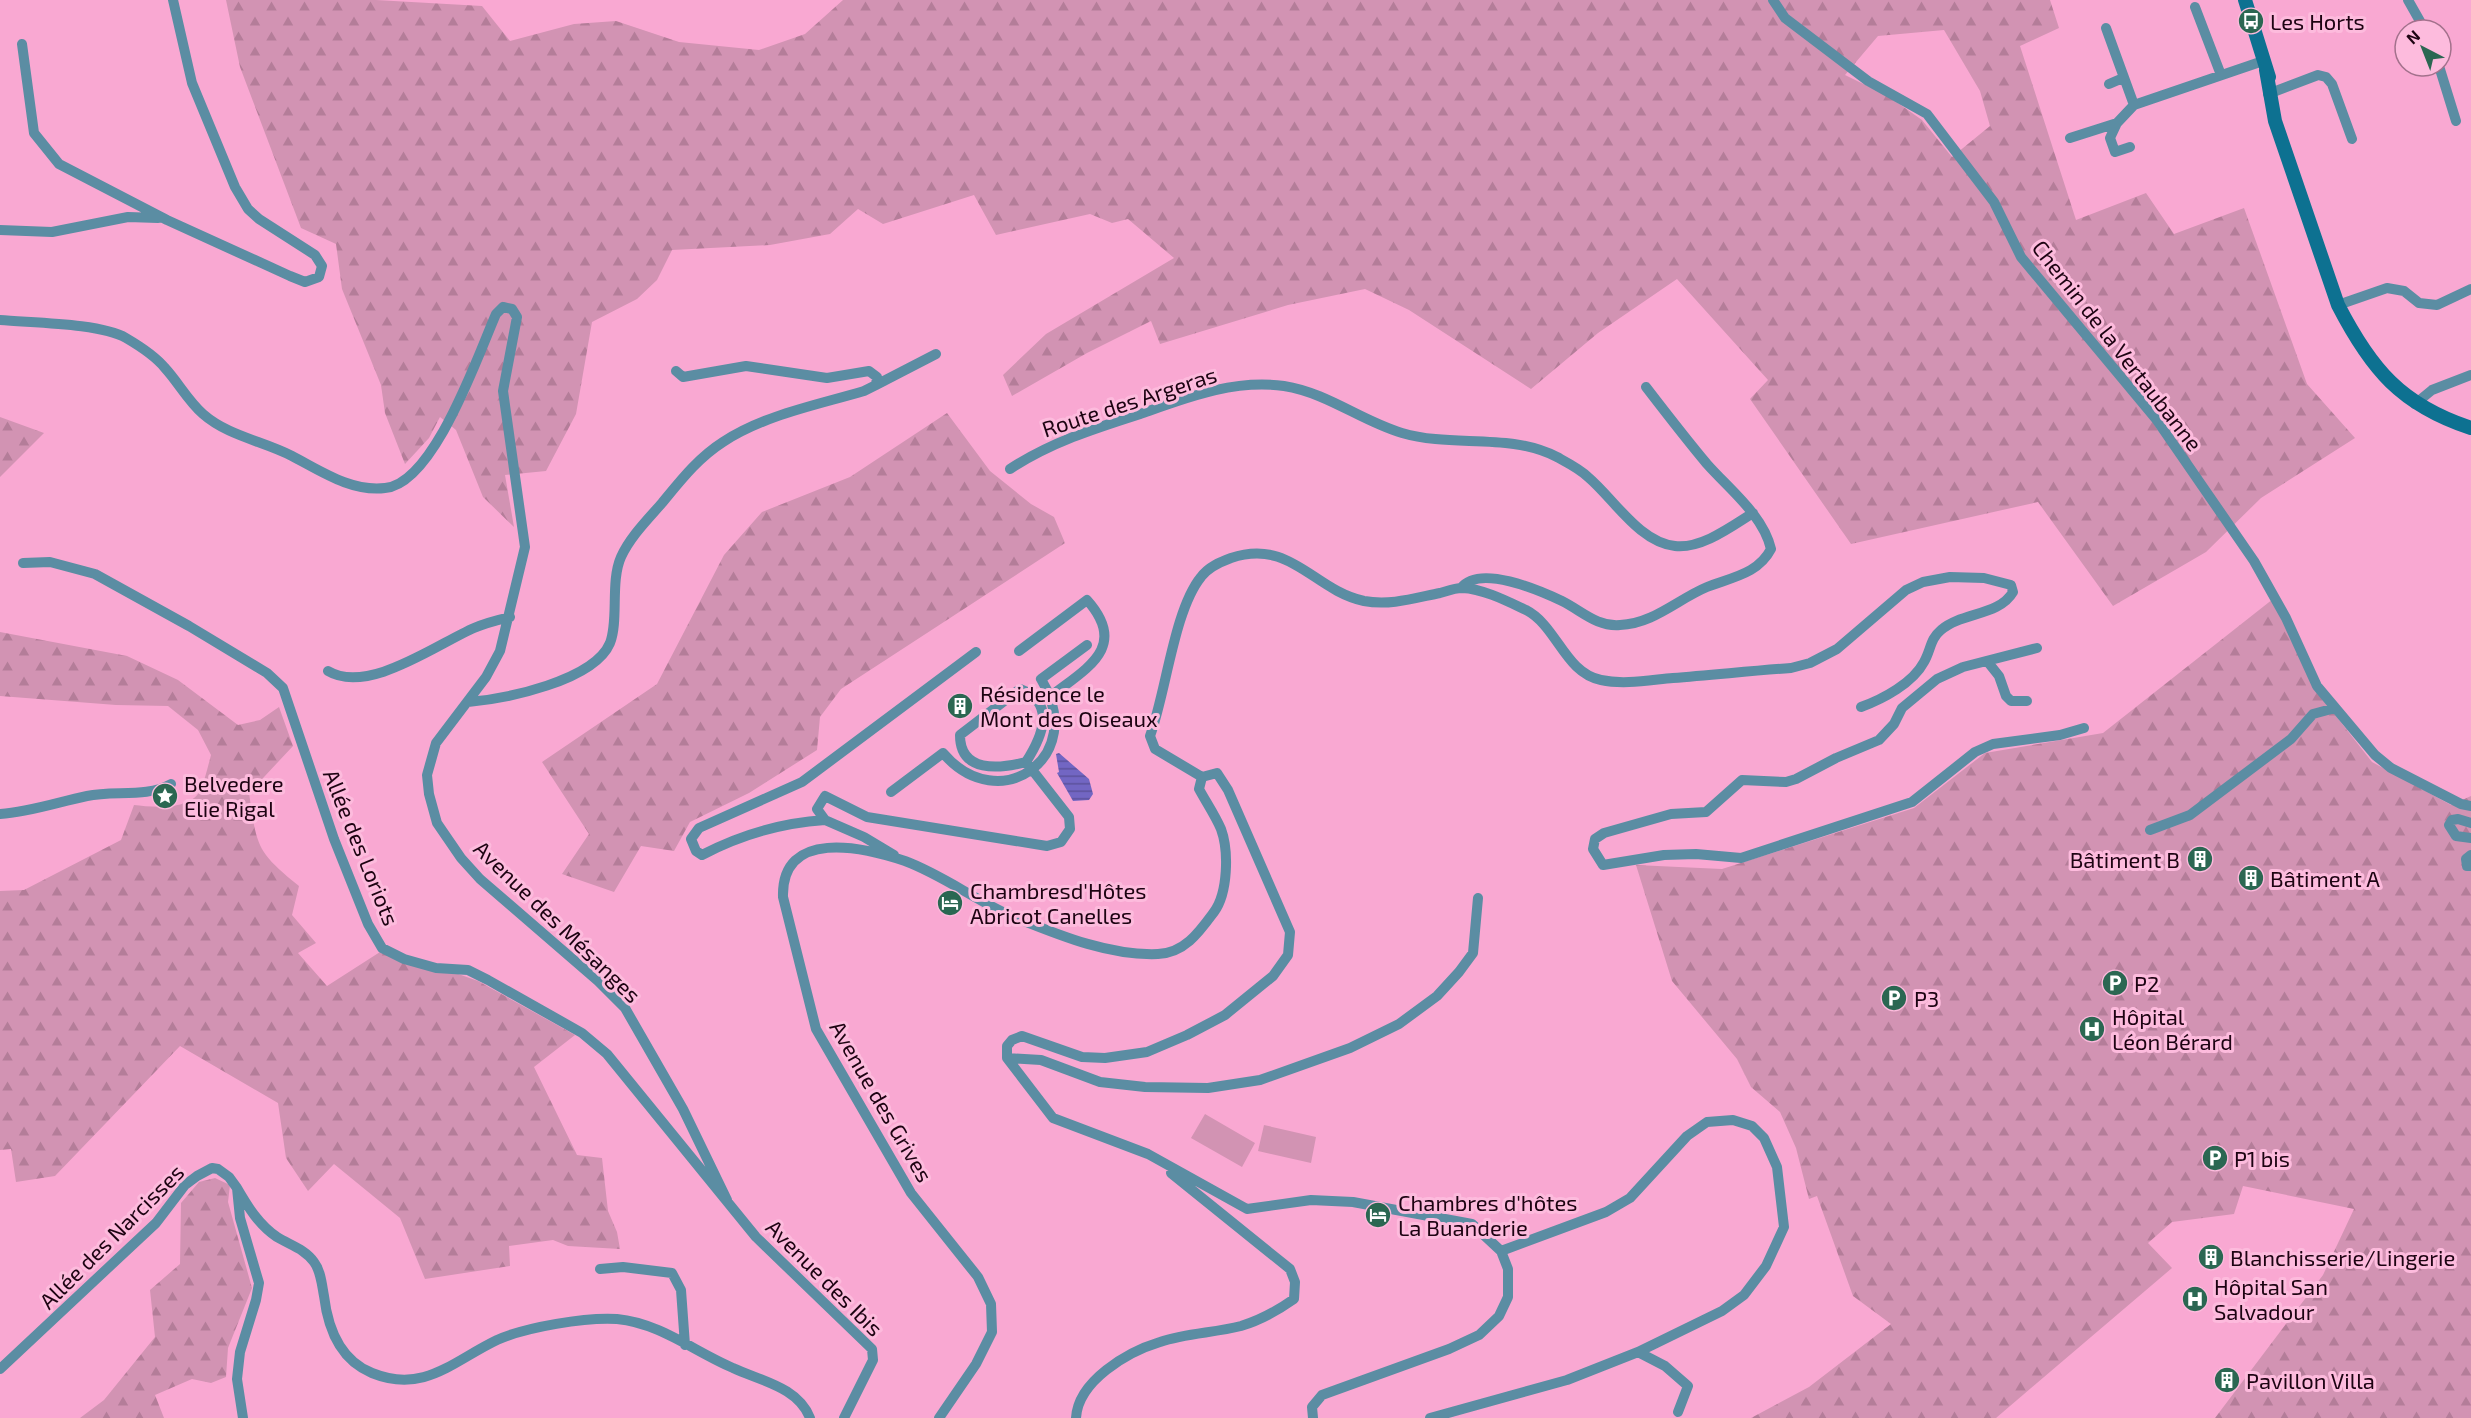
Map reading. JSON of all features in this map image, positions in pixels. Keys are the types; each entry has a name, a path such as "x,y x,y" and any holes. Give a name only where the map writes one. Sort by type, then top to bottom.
{"main road":[{"path":"2245,0 2290,145 2298,186 2338,305 2372,363 2396,390 2434,414 2471,428"}],"street":[{"path":"22,44 34,133 46,151 59,164 167,220 305,282 319,277 322,266 315,255 248,210 235,187 192,83 173,0"},
{"name":"Chemin de la Vertaubanne","path":"1773,0 1785,18 1868,81 1927,114 1994,201 2021,257 2156,419 2254,561 2286,618 2317,686 2375,755 2391,768 2461,804 2471,806"},
{"path":"2408,0 2418,18"},
{"path":"2195,7 2221,75"},
{"path":"2106,28 2134,105"},
{"path":"2130,147 2115,152 2110,138 2117,123 2134,105 2221,75 2265,65"},
{"path":"2272,93 2318,75 2326,77 2332,84 2352,139"},
{"path":"2109,84 2123,78"},
{"path":"2443,78 2456,121"},
{"path":"2070,138 2117,123"},
{"path":"0,230 51,232 129,217 146,216 167,220"},
{"path":"2338,305 2387,288 2404,291 2419,303 2437,305 2471,289"},
{"name":"Avenue des Mésanges","path":"0,320 93,329 124,337 164,366 201,413 223,429 284,452 348,484 370,489 388,488 402,483 414,474 441,437 496,314 503,307 512,309 517,317 503,391 525,547 500,651 468,702 436,743 427,775 429,794 437,823 461,858 480,879 598,981 625,1008 693,1129 727,1200"},
{"path":"468,702 488,700 567,678 594,664 610,643 621,558 640,529 692,467 722,442 756,424 876,385 936,354"},
{"path":"676,371 683,377 746,366 827,378 868,371 877,377 876,385"},
{"path":"2415,404 2432,390 2471,375"},
{"name":"Route des Argeras","path":"1010,470 1035,453 1084,432 1205,392 1242,386 1284,386 1327,398 1402,434 1503,441 1527,445 1557,457 1587,475 1646,533 1661,543 1677,547 1690,545 1722,533 1754,513"},
{"path":"1461,588 1466,581 1477,577 1516,583 1562,601 1601,624 1619,626 1638,623 1704,588 1750,572 1764,562 1771,549 1767,532 1754,513 1714,472 1646,387"},
{"path":"1313,1418 1312,1407 1322,1395 1449,1349 1479,1335 1499,1316 1508,1297 1508,1269 1500,1251 1472,1224 1353,1202 1311,1200 1247,1209 1148,1154 1053,1118 1007,1058 1007,1046 1012,1040 1022,1036 1082,1058 1105,1058 1147,1052 1225,1015 1273,976 1282,965 1291,944 1286,921 1228,790 1216,773 1202,777 1155,748 1150,736 1187,602 1201,576 1217,563 1244,554 1277,555 1303,567 1338,591 1364,601 1396,603 1461,588 1493,595 1529,612 1584,673 1600,680 1628,682 1791,668 1810,663 1837,649 1906,590 1923,582 1950,577 1984,578 2011,585 2013,592 2001,605 1958,619 1942,629 1932,640 1925,662 1915,675 1894,690 1861,707"},
{"name":"Allée des Loriots","path":"23,562 50,562 94,574 189,626 267,673 283,688 334,839 368,924 382,948 404,960 436,968 468,970 582,1033 607,1054 727,1200"},
{"path":"1019,651 1087,600 1101,615 1105,632 1099,659 1051,696"},
{"path":"328,671 337,676 375,675 474,627 510,617"},
{"path":"891,792 943,753 961,771 991,782 1011,778 1047,753 1057,723 1051,696 1041,679 1087,645"},
{"path":"2037,648 1964,667 1937,679 1902,708 1894,724 1879,740 1863,748 1786,782 1742,780 1706,812 1671,814 1604,833 1595,839 1593,849 1602,865 1685,854 1741,858 1912,802 1975,752 1993,744 2060,735 2084,728"},
{"path":"976,652 802,782 699,828 691,839 696,851 702,855 729,840 759,830 794,822 825,820 864,837 904,861 1012,916 1100,948 1160,954 1181,948 1197,936 1220,905 1226,866 1224,848 1221,830 1199,789 1202,777"},
{"path":"1987,661 1999,676 2006,696 2011,701 2027,701"},
{"path":"1020,688 1031,693 1040,703 1043,713 1039,742 1029,766 982,766 965,756 960,747 960,735 1020,688"},
{"path":"1894,690 1902,708"},
{"path":"2150,830 2190,815 2291,739 2313,714 2335,708"},
{"path":"825,820 817,809 825,796 867,817 1047,846 1061,842 1070,829 1069,817 1029,766"},
{"path":"0,814 49,806 90,795 151,791 171,784"},
{"path":"2471,823 2458,819 2452,820 2449,825 2456,836 2471,838"},
{"name":"Avenue des Grives","path":"904,861 830,846 815,848 795,860 785,877 783,897 816,1029 911,1193 978,1277 991,1304 992,1332 976,1364 939,1418"},
{"path":"2471,855 2466,859 2467,866 2471,866"},
{"path":"1007,1058 1041,1060 1100,1082 1145,1087 1208,1088 1260,1080 1350,1048 1399,1024 1437,996 1473,953 1478,898"},
{"path":"1430,1418 1567,1380 1638,1352 1722,1311 1744,1295 1766,1266 1784,1227 1778,1167 1764,1138 1752,1126 1733,1120 1707,1122 1687,1136 1630,1198 1606,1212 1500,1251"},
{"path":"1076,1418 1076,1409 1091,1382 1113,1365 1159,1342 1242,1325 1274,1313 1294,1299 1295,1282 1290,1269 1148,1154"},
{"name":"Allée des Narcisses","path":"0,1370 156,1223 185,1185 196,1176 212,1168 218,1169 230,1177 237,1188"},
{"path":"237,1188 263,1226 298,1247 315,1263 322,1281 330,1325 338,1346 357,1366 373,1373 395,1380 420,1379 444,1371 498,1340 530,1329 616,1319 643,1323 668,1334 685,1346 788,1391 806,1406 810,1418"},
{"path":"237,1188 240,1218 259,1283 240,1352 237,1379 243,1418"},
{"name":"Avenue des Ibis","path":"727,1200 756,1237 872,1349 873,1360 844,1418"},
{"path":"600,1269 623,1267 672,1273 681,1290 685,1346"},
{"path":"1638,1352 1665,1366 1688,1386 1678,1412"}],"green space":[{"path":"226,0 376,0 482,6 510,41 574,24 616,21 679,42 759,50 805,34 843,0 2050,0 2059,28 2020,46 2076,220 2146,193 2174,234 2244,208 2307,384 2355,438 2261,498 2206,552 2113,606 2038,502 1851,544 1750,399 1768,380 1677,279 1598,333 1531,389 1409,310 1365,289 1288,305 1160,344 1151,321 1087,353 1012,396 1003,375 1046,334 1174,258 1128,219 1112,223 1090,214 996,235 974,195 883,224 858,209 830,234 770,245 672,250 657,280 637,299 592,322 576,414 546,471 505,475 514,527 483,497 456,430 440,417 429,438 405,464 385,413 381,385 342,289 336,244 301,228 240,67","holes":["1944,30 1980,91 1990,126 1952,157 1922,120 1888,96 1845,75 1878,36"]},
{"path":"947,413 990,471 1031,504 1054,517 1065,543 841,689 820,717 817,750 749,793 690,822 674,851 641,846 614,892 562,874 589,834 542,762 657,684 724,555 762,512 850,477"},
{"path":"0,417 44,433 0,477"},
{"name":"Hôpital Léon Bérard","path":"2273,599 2314,688 2372,762 2451,805 2471,796 2471,1418 2215,1418 2323,1275 2354,1209 2243,1186 2234,1214 2172,1222 2148,1243 2172,1268 1996,1418 1751,1418 1809,1387 1891,1324 1853,1296 1817,1196 1809,1199 1796,1148 1780,1112 1751,1087 1737,1059 1672,981 1636,865 1722,869 1914,808 1985,753 2103,733"},
{"path":"0,632 127,656 178,680 238,725 260,720 279,707 293,746 249,793 254,825 261,847 274,864 299,886 292,915 316,943 298,953 327,986 380,952 433,965 478,981 575,1035 534,1067 577,1155 602,1158 608,1211 617,1232 620,1249 568,1246 553,1240 509,1246 510,1266 425,1279 400,1218 334,1164 308,1191 286,1158 278,1103 180,1046 55,1176 16,1182 11,1149 0,1150 0,891 24,890 121,840 134,805 170,806 188,802 202,787 211,755 198,730 168,706 116,705 0,696"},
{"path":"1205,1114 1255,1143 1242,1167 1191,1138"},
{"path":"1264,1125 1316,1137 1311,1163 1258,1151"},
{"path":"215,1178 230,1185 228,1202 252,1288 228,1348 226,1377 211,1383 192,1379 155,1395 164,1418 80,1418 104,1400 155,1337 150,1290 180,1264 181,1203 199,1182"}],"shaded area":[{"path":"1059,753 1089,779 1093,794 1089,800 1073,801 1057,773 1059,772 1056,754"}],"place":[{"name":"Les Horts","path":"2251,21"},
{"name":"Résidence le Mont des Oiseaux","path":"960,706"},
{"name":"Belvedere Elie Rigal","path":"165,796"},
{"name":"Bâtiment B","path":"2200,859"},
{"name":"Bâtiment A","path":"2251,878"},
{"name":"Chambresd'Hôtes Abricot Canelles","path":"950,903"},
{"name":"P2","path":"2115,983"},
{"name":"P3","path":"1894,998"},
{"name":"Hôpital Léon Bérard","path":"2092,1029"},
{"name":"P1 bis","path":"2215,1158"},
{"name":"Chambres d'hôtes La Buanderie","path":"1378,1215"},
{"name":"Blanchisserie/Lingerie","path":"2211,1257"},
{"name":"Hôpital San Salvadour","path":"2195,1299"},
{"name":"Pavillon Villa","path":"2227,1380"}]}
